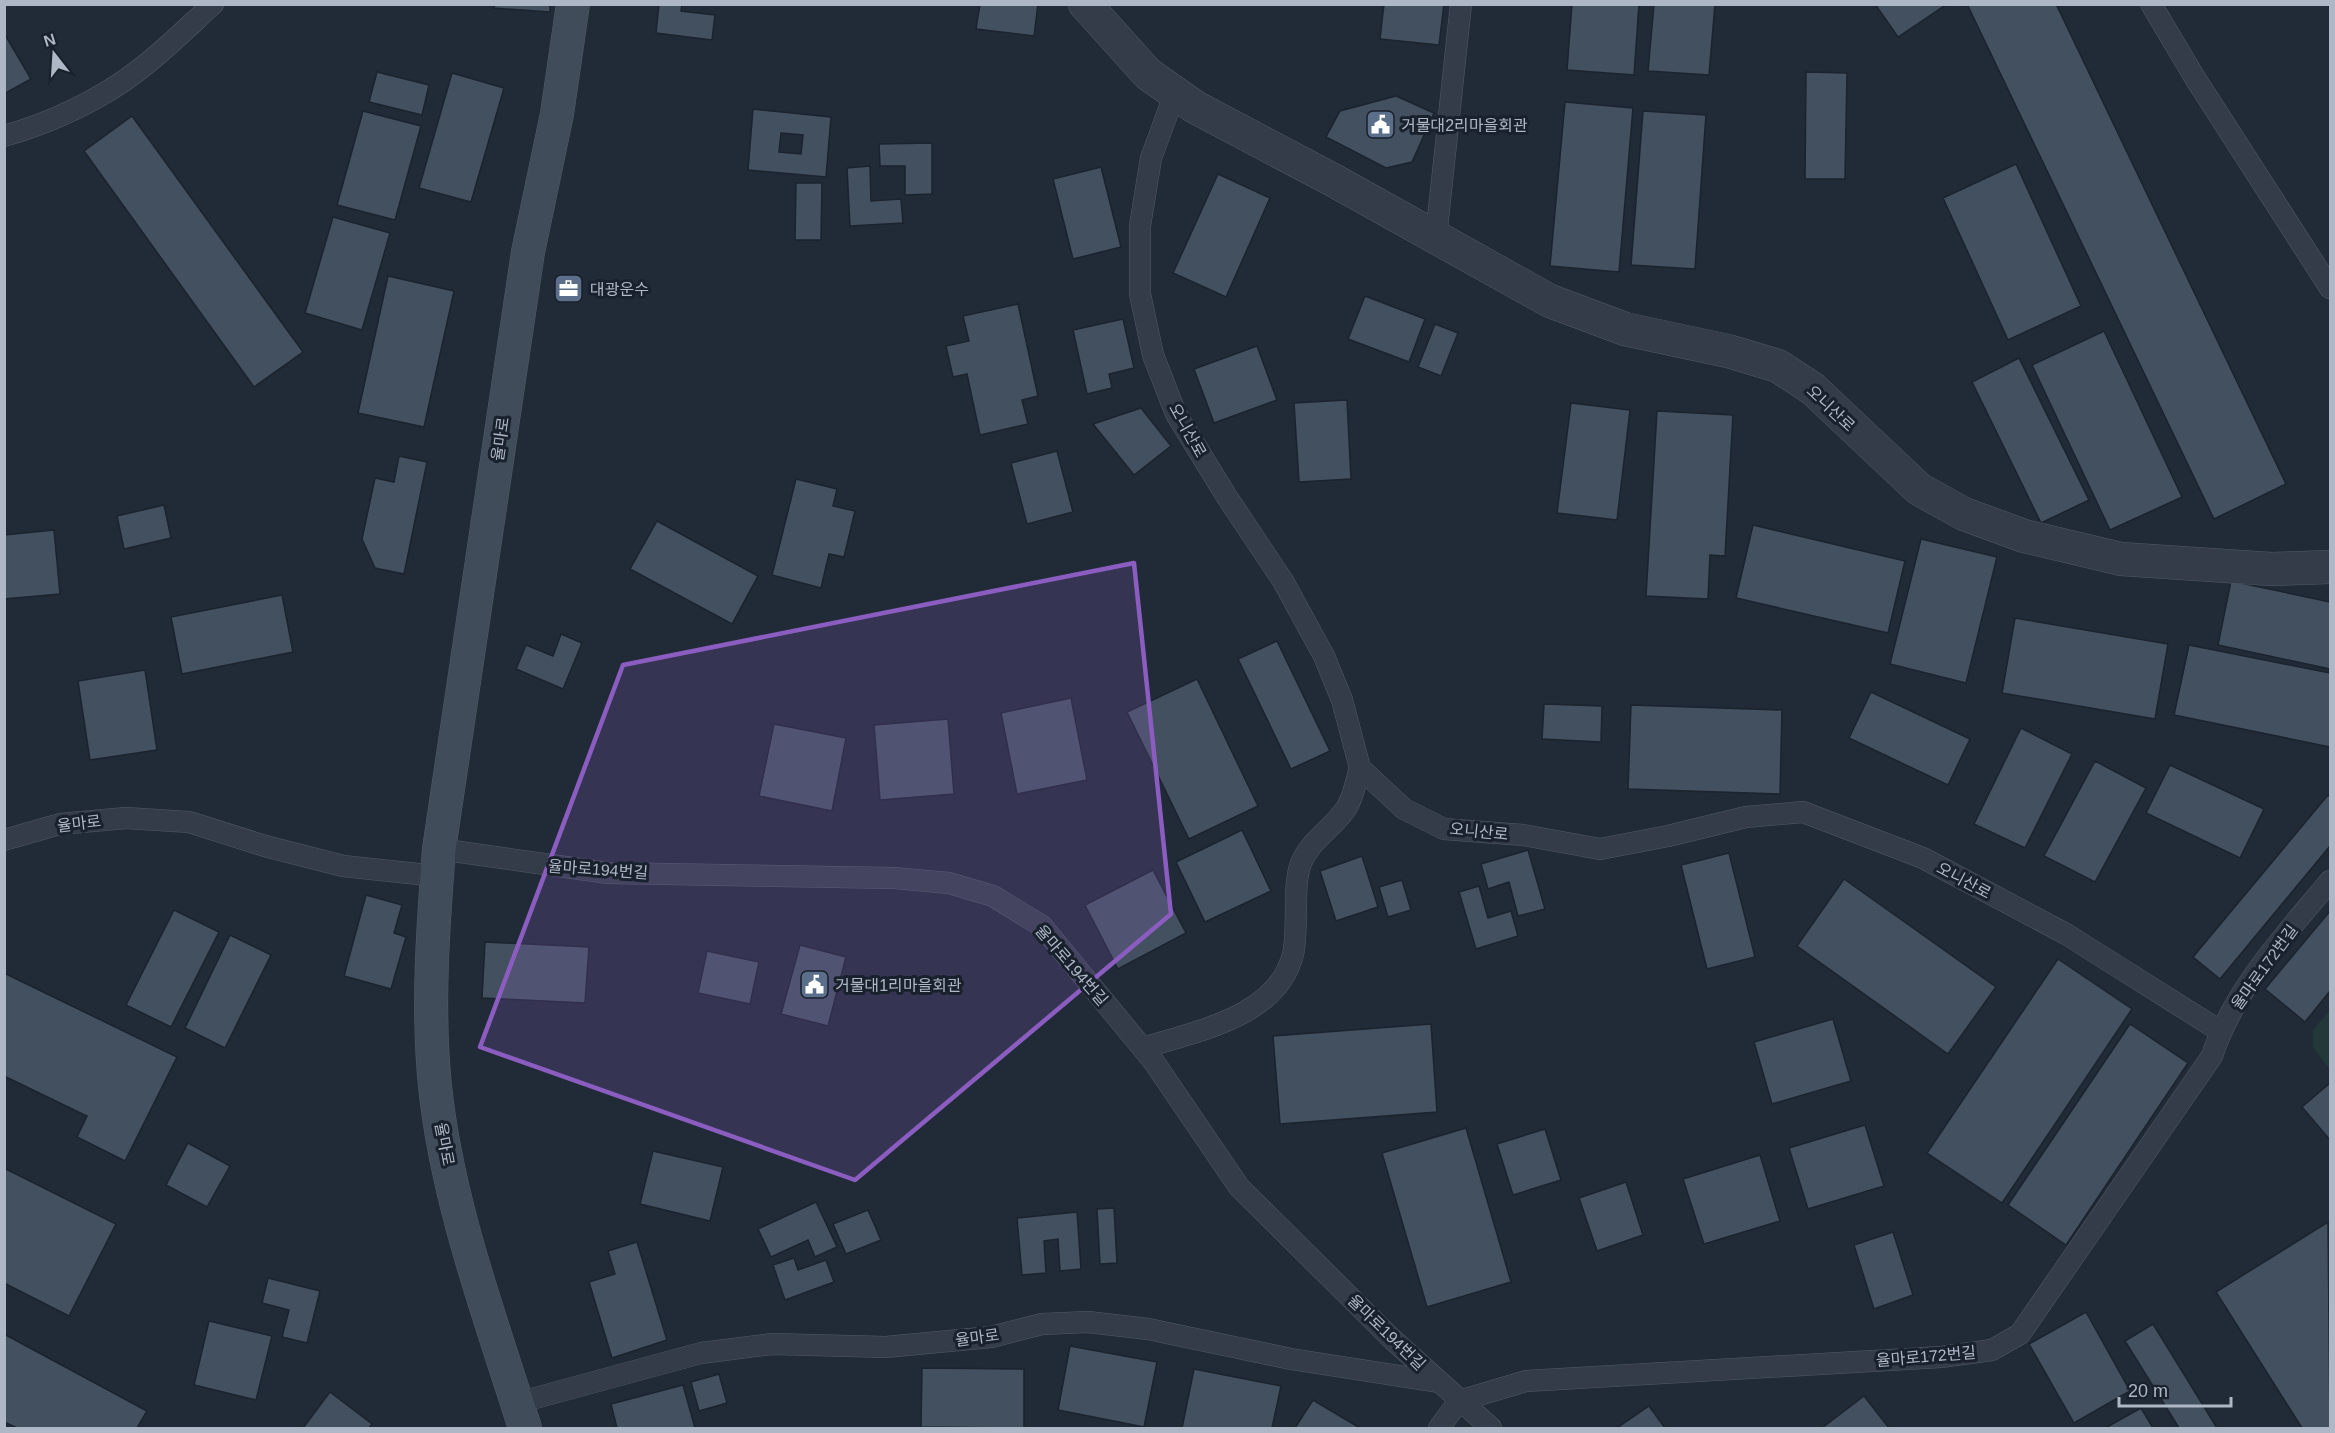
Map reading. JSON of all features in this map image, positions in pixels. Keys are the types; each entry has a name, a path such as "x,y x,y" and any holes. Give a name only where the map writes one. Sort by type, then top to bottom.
{"street":[{"name":"율마로","path":"521,1416 469,1245 449,1164 435,1085 432,999 438,862 528,252 557,114 573,4"},
{"name":"오니산로","path":"1085,4 1148,74 1195,107 1550,301 1625,329 1728,351 1778,366 1813,389 1919,489 1964,514 2024,537 2121,559 2271,569 2331,567"}],"lane":[{"path":"4,136 27,130 85,104 139,70 213,4"},
{"path":"1436,237 1461,4"},
{"path":"2151,4 2195,78 2331,288"},
{"name":"오니산로","path":"1175,93 1151,158 1140,226 1140,294 1153,355 1176,414 1227,497 1283,581 1324,656 1342,700 1360,768 1404,809 1444,829 1523,835 1600,849 1668,836 1746,817 1803,812 1923,858 2066,934 2220,1031"},
{"path":"1143,1048 1217,1024 1254,1007 1282,983 1293,953 1301,864 1316,839 1346,808 1360,768"},
{"name":"율마로","path":"4,840 60,824 126,819 189,822 265,846 343,866 438,862"},
{"name":"율마로194번길","path":"438,862 608,873 894,878 949,883 993,896 1042,926 1143,1048 1239,1187 1438,1382 1491,1428"},
{"name":"율마로172번길","path":"1459,1401 1526,1381 1941,1357 1992,1350 2020,1334 2212,1056 2220,1031 2240,994 2331,881"},
{"name":"율마로","path":"521,1416 701,1353 772,1344 886,1347 991,1337 1042,1324 1088,1322 1148,1329 1291,1359 1438,1382"},
{"path":"1439,1428 1459,1401"}],"highlighted area":[{"path":"1134,563 1171,914 855,1180 480,1047 623,665"}],"green space":[{"path":"2330,1010 2330,1070 2313,1047 2313,1030"}],"building":[{"path":"495,4 550,4 550,12 494,8"},
{"path":"659,4 682,4 681,11 715,15 712,40 656,33"},
{"path":"980,4 1038,4 1034,36 976,29"},
{"path":"1384,4 1444,4 1439,45 1380,39"},
{"path":"1572,4 1639,4 1634,75 1567,70"},
{"path":"1654,4 1715,4 1709,75 1648,71"},
{"path":"1875,4 1943,4 1944,6 1898,37"},
{"path":"1967,4 2056,4 2286,484 2214,519"},
{"path":"4,33 31,79 4,94"},
{"path":"377,72 429,85 422,115 369,102"},
{"path":"1806,72 1847,73 1845,179 1805,179"},
{"path":"452,73 504,88 471,202 419,188"},
{"name":"거물대2리마을회관","path":"1396,96 1434,113 1412,162 1386,168 1326,137 1340,111"},
{"path":"1565,102 1633,108 1619,272 1550,266"},
{"path":"753,109 831,117 826,177 748,170","holes":["781,133 803,135 801,154 779,152"]},
{"path":"363,111 421,126 395,220 337,205"},
{"path":"1643,111 1706,115 1695,269 1631,265"},
{"path":"132,116 303,352 254,387 84,151"},
{"path":"932,143 932,194 905,195 905,166 880,166 879,144"},
{"path":"2016,164 2081,306 2008,340 1943,198"},
{"path":"870,166 871,201 901,199 903,223 850,226 847,168"},
{"path":"1101,167 1121,247 1073,259 1053,179"},
{"path":"1218,174 1270,198 1226,297 1173,273"},
{"path":"796,183 822,183 821,240 795,240"},
{"path":"333,217 390,233 362,330 305,313"},
{"path":"388,276 454,291 424,427 358,413"},
{"path":"1365,296 1425,319 1409,362 1348,339"},
{"path":"1018,304 1038,396 1022,400 1028,424 980,435 967,374 953,377 946,346 969,341 963,316"},
{"path":"1123,319 1134,368 1109,374 1112,388 1087,394 1073,330"},
{"path":"1435,324 1458,333 1441,376 1418,367"},
{"path":"2104,331 2182,497 2110,530 2032,365"},
{"path":"1257,346 1277,400 1214,423 1194,369"},
{"path":"2019,358 2089,500 2041,523 1972,382"},
{"path":"1347,400 1351,479 1299,482 1294,403"},
{"path":"1571,403 1630,410 1617,520 1557,513"},
{"path":"1141,408 1171,446 1134,475 1093,424"},
{"path":"1657,411 1733,415 1725,556 1710,555 1708,599 1646,596"},
{"path":"1057,451 1073,512 1027,524 1011,463"},
{"path":"399,456 427,462 404,574 375,568 362,539 375,478 394,482"},
{"path":"796,479 837,489 833,506 855,511 844,557 829,554 821,588 772,575"},
{"path":"164,505 171,538 124,549 117,516"},
{"path":"657,521 758,576 732,624 630,569"},
{"path":"1753,525 1905,561 1888,633 1736,598"},
{"path":"54,530 60,594 4,599 4,535"},
{"path":"1921,539 1997,557 1966,683 1890,664"},
{"path":"2231,581 2330,602 2330,669 2218,645"},
{"path":"282,595 293,652 182,674 171,617"},
{"path":"2015,618 2168,644 2155,719 2002,693"},
{"path":"561,634 582,643 563,689 516,669 526,645 553,656"},
{"path":"1277,641 1330,751 1291,769 1238,659"},
{"path":"2189,645 2330,673 2330,747 2174,715"},
{"path":"145,670 157,750 90,760 78,681"},
{"path":"1197,679 1258,806 1189,839 1127,712"},
{"path":"1871,692 1970,739 1948,785 1849,738"},
{"path":"1071,698 1087,780 1017,794 1001,713"},
{"path":"1544,704 1602,706 1601,742 1542,739"},
{"path":"1631,705 1782,710 1780,794 1628,789"},
{"path":"948,719 954,794 880,800 874,725"},
{"path":"774,724 846,738 832,811 759,796"},
{"path":"2021,728 2072,754 2025,848 1974,824"},
{"path":"2095,761 2146,788 2095,882 2044,856"},
{"path":"2170,765 2264,809 2240,858 2146,813"},
{"path":"2328,795 2330,797 2330,846 2220,979 2193,957"},
{"path":"1242,830 1271,891 1205,922 1176,862"},
{"path":"1528,850 1545,909 1518,916 1509,882 1488,889 1481,864"},
{"path":"1729,853 1755,957 1707,969 1681,865"},
{"path":"1362,856 1378,907 1336,921 1320,871"},
{"path":"1153,870 1186,933 1118,969 1085,905"},
{"path":"1844,879 1996,987 1948,1054 1797,946"},
{"path":"1402,880 1411,910 1388,917 1379,887"},
{"path":"1479,886 1488,918 1511,911 1518,936 1476,949 1459,892"},
{"path":"366,895 402,905 394,933 406,937 391,989 344,976"},
{"path":"174,910 219,932 171,1027 126,1005"},
{"path":"2330,911 2330,991 2305,1022 2265,989"},
{"path":"230,935 271,955 225,1048 185,1028"},
{"path":"485,942 589,947 585,1003 482,998"},
{"name":"거물대1리마을회관","path":"800,945 846,957 828,1026 781,1014"},
{"path":"707,951 759,962 750,1004 698,993"},
{"path":"2058,959 2132,1009 2002,1203 1927,1153"},
{"path":"4,973 177,1057 125,1161 77,1137 87,1116 4,1076"},
{"path":"1833,1019 1851,1081 1772,1104 1754,1042"},
{"path":"1431,1024 1437,1112 1280,1124 1273,1036"},
{"path":"2130,1024 2188,1063 2066,1245 2008,1205"},
{"path":"2330,1083 2330,1140 2302,1107"},
{"path":"1865,1125 1884,1186 1808,1209 1789,1148"},
{"path":"1466,1128 1511,1282 1427,1307 1382,1153"},
{"path":"1545,1129 1561,1180 1513,1195 1497,1144"},
{"path":"188,1143 230,1166 207,1207 166,1185"},
{"path":"653,1151 723,1167 710,1221 640,1204"},
{"path":"1760,1155 1780,1221 1704,1244 1683,1179"},
{"path":"4,1168 116,1224 69,1316 4,1283"},
{"path":"1626,1182 1643,1235 1597,1251 1579,1198"},
{"path":"816,1202 837,1247 815,1257 808,1240 771,1257 758,1229"},
{"path":"1114,1208 1117,1263 1100,1264 1097,1209"},
{"path":"868,1210 881,1240 846,1254 833,1224"},
{"path":"1077,1212 1081,1269 1060,1271 1058,1239 1044,1241 1046,1273 1022,1275 1017,1218"},
{"path":"2328,1222 2330,1428 2302,1428 2216,1292"},
{"path":"1893,1232 1913,1295 1874,1309 1854,1245"},
{"path":"637,1242 667,1340 612,1358 589,1282 615,1274 608,1251"},
{"path":"794,1258 798,1270 826,1260 834,1282 785,1300 773,1265"},
{"path":"268,1278 320,1291 307,1343 282,1337 289,1310 262,1303"},
{"path":"2086,1312 2130,1391 2074,1423 2029,1344"},
{"path":"209,1321 272,1336 256,1400 194,1385"},
{"path":"2153,1324 2217,1428 2179,1428 2125,1341"},
{"path":"4,1334 147,1411 137,1428 17,1428 4,1422"},
{"path":"1070,1346 1157,1362 1144,1427 1058,1410"},
{"path":"922,1368 1024,1369 1024,1428 921,1427"},
{"path":"1194,1369 1281,1386 1272,1428 1182,1428"},
{"path":"719,1374 727,1403 699,1411 691,1382"},
{"path":"683,1385 695,1428 617,1428 611,1404"},
{"path":"330,1392 372,1424 369,1428 303,1428"},
{"path":"1864,1396 1889,1428 1822,1428"},
{"path":"1313,1400 1360,1428 1295,1428"},
{"path":"1649,1406 1665,1428 1617,1428"},
{"path":"2141,1408 2153,1428 2105,1428"}],"place":[{"name":"거물대2리마을회관","path":"1380,125"},
{"name":"대광운수","path":"569,289"},
{"name":"거물대1리마을회관","path":"814,985"}]}
